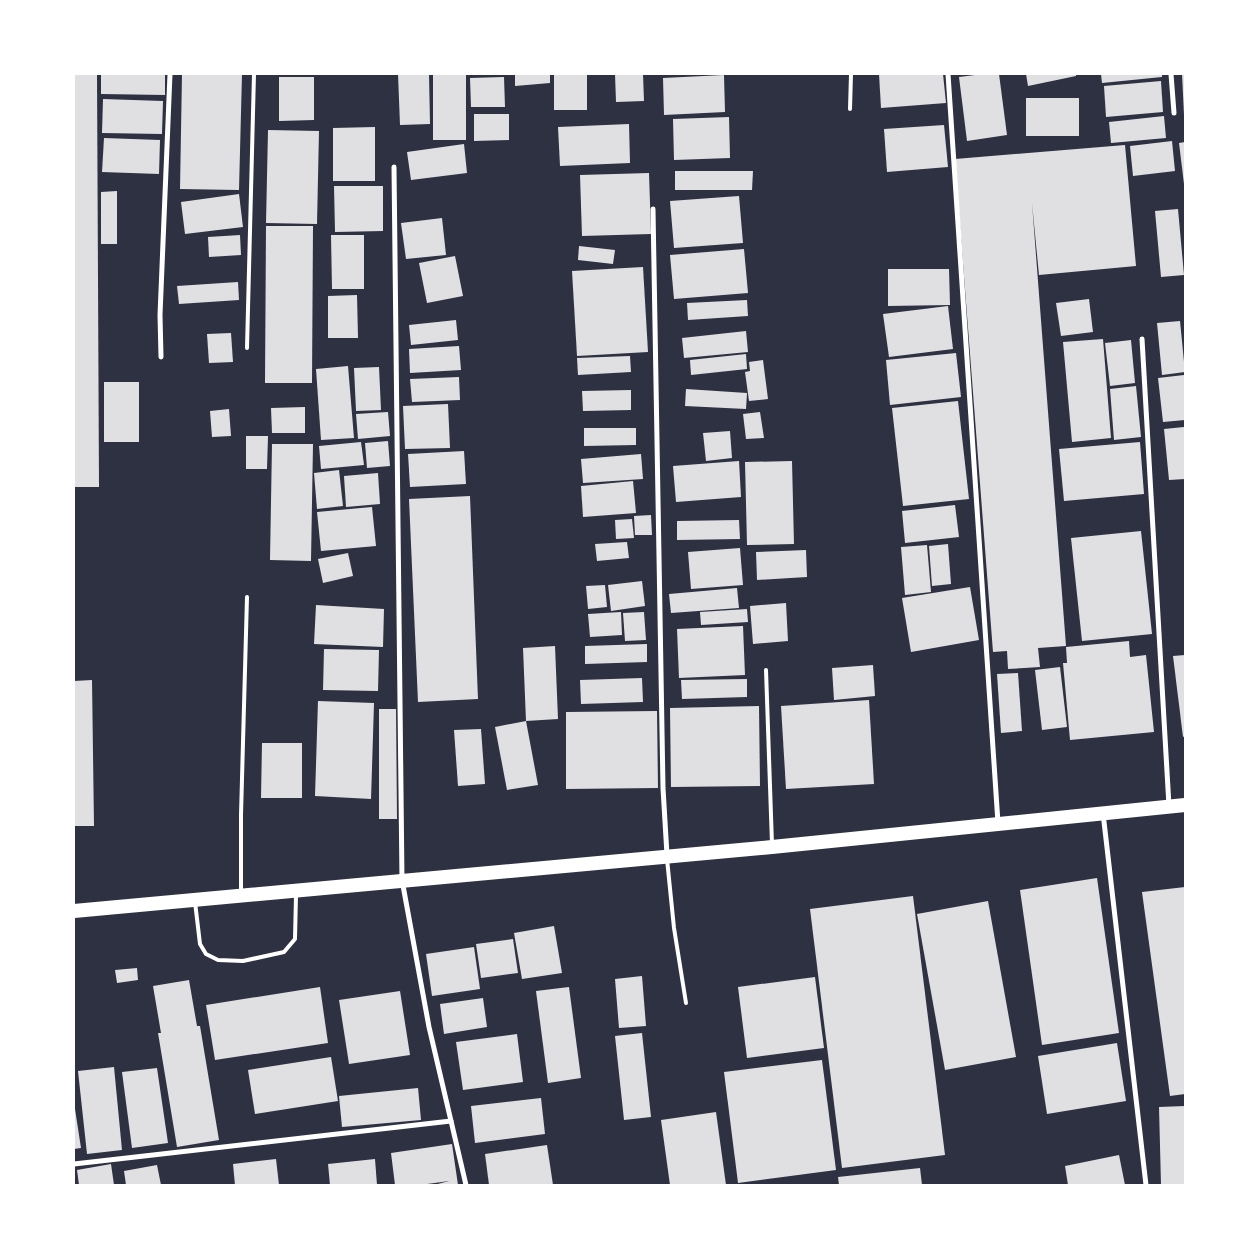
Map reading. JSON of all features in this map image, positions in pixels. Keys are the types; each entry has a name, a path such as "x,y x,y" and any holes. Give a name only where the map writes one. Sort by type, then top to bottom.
{"highway":[{"path":"74,911 772,847 1185,805"}],"street":[{"path":"161,357 160,315 170,74"},
{"path":"948,74 998,824"},
{"path":"1171,74 1174,113"},
{"path":"394,168 402,880 429,1027 466,1185"},
{"path":"654,209 663,788 667,856"},
{"path":"1142,339 1170,807"},
{"path":"1102,813 1146,1185"},
{"path":"74,1164 451,1121"}],"lane":[{"path":"247,348 254,74"},
{"path":"850,108 851,74"},
{"path":"240,895 247,597"},
{"path":"766,670 772,847"},
{"path":"667,856 674,928 686,1003"},
{"path":"194,899 200,944 206,954 218,960 243,961 284,952 294,939 296,890"}],"building":[{"path":"74,74 97,74 99,487 74,487"},
{"path":"101,74 165,74 165,95 101,94"},
{"path":"182,74 242,74 239,190 180,189"},
{"path":"398,74 429,74 430,124 400,125"},
{"path":"433,74 466,74 466,140 433,140"},
{"path":"515,74 550,74 550,83 515,86"},
{"path":"554,74 587,74 587,110 554,110"},
{"path":"615,74 643,74 644,101 616,102"},
{"path":"879,74 943,74 946,103 881,108"},
{"path":"999,74 1007,135 967,141 959,77"},
{"path":"1026,74 1076,74 1076,76 1028,86"},
{"path":"1101,74 1162,74 1162,77 1102,83"},
{"path":"1182,74 1185,74 1185,115 1184,115"},
{"path":"724,75 725,112 664,115 663,78"},
{"path":"279,77 314,77 314,120 279,121"},
{"path":"504,77 505,107 471,107 470,78"},
{"path":"1161,81 1163,112 1106,117 1104,86"},
{"path":"1026,98 1079,98 1079,136 1026,136"},
{"path":"103,99 163,101 162,134 102,133"},
{"path":"474,114 509,114 509,140 474,141"},
{"path":"1164,116 1166,138 1111,143 1109,122"},
{"path":"729,117 730,158 674,160 673,119"},
{"path":"629,124 630,163 560,166 558,127"},
{"path":"944,125 948,167 887,172 884,129"},
{"path":"375,127 375,181 333,181 333,128"},
{"path":"268,130 319,131 317,224 266,223"},
{"path":"104,138 160,140 159,174 102,172"},
{"path":"1172,141 1175,171 1133,176 1130,146"},
{"path":"1185,142 1185,184 1184,184 1179,143"},
{"path":"464,144 467,173 411,180 407,152"},
{"path":"1125,145 1136,266 1039,275 1032,203 1066,646 1038,648 1040,667 1008,669 1007,651 993,652 955,159"},
{"path":"675,171 753,171 752,190 675,190"},
{"path":"649,173 651,234 582,236 580,175"},
{"path":"334,186 383,186 383,231 335,232"},
{"path":"117,191 117,244 101,244 101,192"},
{"path":"239,194 243,227 185,234 181,202"},
{"path":"739,196 743,243 674,248 670,201"},
{"path":"1178,209 1184,275 1161,277 1155,211"},
{"path":"442,218 446,255 406,259 401,223"},
{"path":"266,226 313,226 312,383 265,383"},
{"path":"240,235 241,255 209,257 208,237"},
{"path":"331,235 364,235 364,289 332,289"},
{"path":"579,246 615,250 613,264 578,260"},
{"path":"744,249 748,293 674,299 670,255"},
{"path":"455,256 463,296 427,303 419,263"},
{"path":"643,267 648,352 577,356 572,271"},
{"path":"888,269 949,269 950,305 888,306"},
{"path":"238,282 239,300 179,304 177,286"},
{"path":"357,295 358,338 328,338 328,296"},
{"path":"1089,299 1093,332 1061,336 1056,303"},
{"path":"747,300 748,316 688,320 687,303"},
{"path":"948,306 953,349 889,357 883,314"},
{"path":"456,320 458,340 411,345 409,325"},
{"path":"1180,321 1185,372 1162,375 1157,323"},
{"path":"746,331 748,352 684,358 682,338"},
{"path":"231,333 233,362 209,363 207,334"},
{"path":"1103,339 1111,438 1072,442 1063,342"},
{"path":"1131,340 1135,383 1110,386 1105,343"},
{"path":"459,346 461,370 410,373 409,349"},
{"path":"956,353 961,397 890,405 886,360"},
{"path":"746,354 747,369 691,375 690,360"},
{"path":"630,356 631,372 578,375 577,358"},
{"path":"763,360 768,399 749,401 745,372 750,371 749,362"},
{"path":"348,366 354,438 321,440 316,369"},
{"path":"379,367 381,410 356,411 354,368"},
{"path":"1184,375 1185,420 1163,422 1158,378"},
{"path":"459,377 460,400 412,402 410,379"},
{"path":"104,382 139,382 139,442 104,442"},
{"path":"1136,386 1141,437 1114,440 1110,389"},
{"path":"686,389 747,393 746,409 685,406"},
{"path":"631,390 631,410 583,411 582,391"},
{"path":"958,401 969,499 903,506 892,408"},
{"path":"448,404 450,448 405,449 403,406"},
{"path":"305,407 305,433 272,433 271,408"},
{"path":"229,409 231,436 212,437 210,411"},
{"path":"388,412 390,436 358,439 356,414"},
{"path":"760,412 764,438 746,439 743,414"},
{"path":"1184,427 1185,479 1169,480 1164,429"},
{"path":"584,428 636,428 636,445 584,446"},
{"path":"730,431 732,458 706,461 703,433"},
{"path":"246,436 268,436 267,469 246,469"},
{"path":"388,441 390,466 367,468 365,443"},
{"path":"361,442 364,465 321,469 319,446"},
{"path":"1140,442 1144,494 1064,501 1059,449"},
{"path":"272,444 313,444 311,561 270,560"},
{"path":"464,451 466,484 410,487 408,454"},
{"path":"641,454 643,479 583,483 581,459"},
{"path":"739,461 741,497 676,502 673,466"},
{"path":"792,461 794,544 747,545 745,462"},
{"path":"339,470 343,506 317,509 314,473"},
{"path":"378,473 380,504 346,507 344,476"},
{"path":"633,481 636,513 583,517 581,486"},
{"path":"470,496 478,699 418,702 409,499"},
{"path":"955,505 959,537 905,543 902,511"},
{"path":"372,507 376,546 321,551 317,512"},
{"path":"651,515 652,535 635,535 634,516"},
{"path":"632,519 634,538 616,539 615,520"},
{"path":"739,520 740,539 677,540 677,521"},
{"path":"1141,531 1152,634 1082,641 1071,538"},
{"path":"627,542 629,558 597,561 595,544"},
{"path":"948,544 951,584 932,586 929,546"},
{"path":"927,545 931,592 905,595 901,547"},
{"path":"740,548 743,585 691,589 688,552"},
{"path":"806,550 807,577 757,580 756,552"},
{"path":"348,553 353,576 323,583 318,559"},
{"path":"642,581 645,606 611,611 608,585"},
{"path":"605,585 607,607 588,609 586,586"},
{"path":"970,587 979,640 911,652 902,598"},
{"path":"737,588 739,608 671,613 669,594"},
{"path":"786,603 788,641 753,644 750,606"},
{"path":"316,605 384,609 383,647 314,644"},
{"path":"747,609 748,622 701,625 700,612"},
{"path":"621,612 622,635 590,637 588,614"},
{"path":"644,612 646,640 625,641 623,613"},
{"path":"743,626 745,675 679,678 677,629"},
{"path":"1129,641 1130,657 1146,655 1154,732 1070,740 1063,663 1067,663 1066,647"},
{"path":"647,644 647,662 585,664 585,646"},
{"path":"555,646 558,719 526,721 523,648"},
{"path":"324,649 379,650 378,691 323,690"},
{"path":"1185,655 1185,736 1183,737 1173,656"},
{"path":"873,665 875,696 834,700 832,668"},
{"path":"1060,667 1067,727 1042,730 1035,670"},
{"path":"1018,673 1022,731 1001,733 997,674"},
{"path":"642,678 643,702 581,704 580,680"},
{"path":"747,679 747,697 682,699 681,680"},
{"path":"92,680 94,826 74,826 74,681"},
{"path":"869,700 874,784 786,789 781,706"},
{"path":"318,701 374,703 371,799 315,796"},
{"path":"759,706 760,786 671,787 670,708"},
{"path":"379,709 396,709 397,819 379,819"},
{"path":"657,711 658,788 566,789 566,712"},
{"path":"526,721 538,785 507,790 495,727"},
{"path":"481,729 485,784 458,786 454,730"},
{"path":"262,743 302,743 302,798 261,798"},
{"path":"1097,878 1119,1033 1042,1045 1020,890"},
{"path":"1185,887 1185,1094 1170,1096 1142,892"},
{"path":"913,896 945,1155 842,1168 810,909"},
{"path":"988,901 1016,1057 945,1070 917,914"},
{"path":"554,926 562,973 522,979 514,933"},
{"path":"513,939 518,973 481,978 476,944"},
{"path":"474,947 480,989 432,996 426,954"},
{"path":"137,968 138,980 117,983 115,970"},
{"path":"642,976 646,1026 619,1028 615,979"},
{"path":"815,977 824,1048 747,1058 738,987"},
{"path":"189,980 197,1026 200,1026 219,1140 177,1147 158,1033 161,1033 153,986"},
{"path":"320,987 328,1043 215,1060 206,1005"},
{"path":"569,987 581,1078 548,1083 536,991"},
{"path":"400,991 410,1055 349,1064 339,1000"},
{"path":"483,998 487,1027 444,1034 440,1004"},
{"path":"642,1033 651,1117 624,1120 615,1036"},
{"path":"517,1034 523,1082 463,1090 456,1042"},
{"path":"1117,1043 1126,1101 1047,1114 1038,1056"},
{"path":"331,1057 338,1101 255,1114 248,1070"},
{"path":"822,1060 836,1170 738,1183 724,1072"},
{"path":"114,1067 122,1150 87,1154 78,1071"},
{"path":"157,1068 168,1143 132,1148 122,1072"},
{"path":"418,1088 421,1120 342,1127 339,1096"},
{"path":"541,1098 545,1134 475,1143 471,1106"},
{"path":"1185,1106 1185,1185 1161,1185 1159,1107"},
{"path":"74,1109 81,1148 74,1149"},
{"path":"716,1112 726,1185 670,1185 661,1120"},
{"path":"452,1144 458,1185 434,1185 449,1181 420,1185 395,1185 391,1153"},
{"path":"547,1145 553,1185 489,1185 485,1154"},
{"path":"1119,1155 1125,1185 1068,1185 1065,1166"},
{"path":"276,1159 279,1185 235,1185 233,1164"},
{"path":"375,1159 377,1185 330,1185 328,1164"},
{"path":"111,1164 114,1185 79,1185 77,1170"},
{"path":"157,1165 161,1185 126,1185 124,1171"},
{"path":"920,1168 922,1185 839,1185 838,1177"}]}
